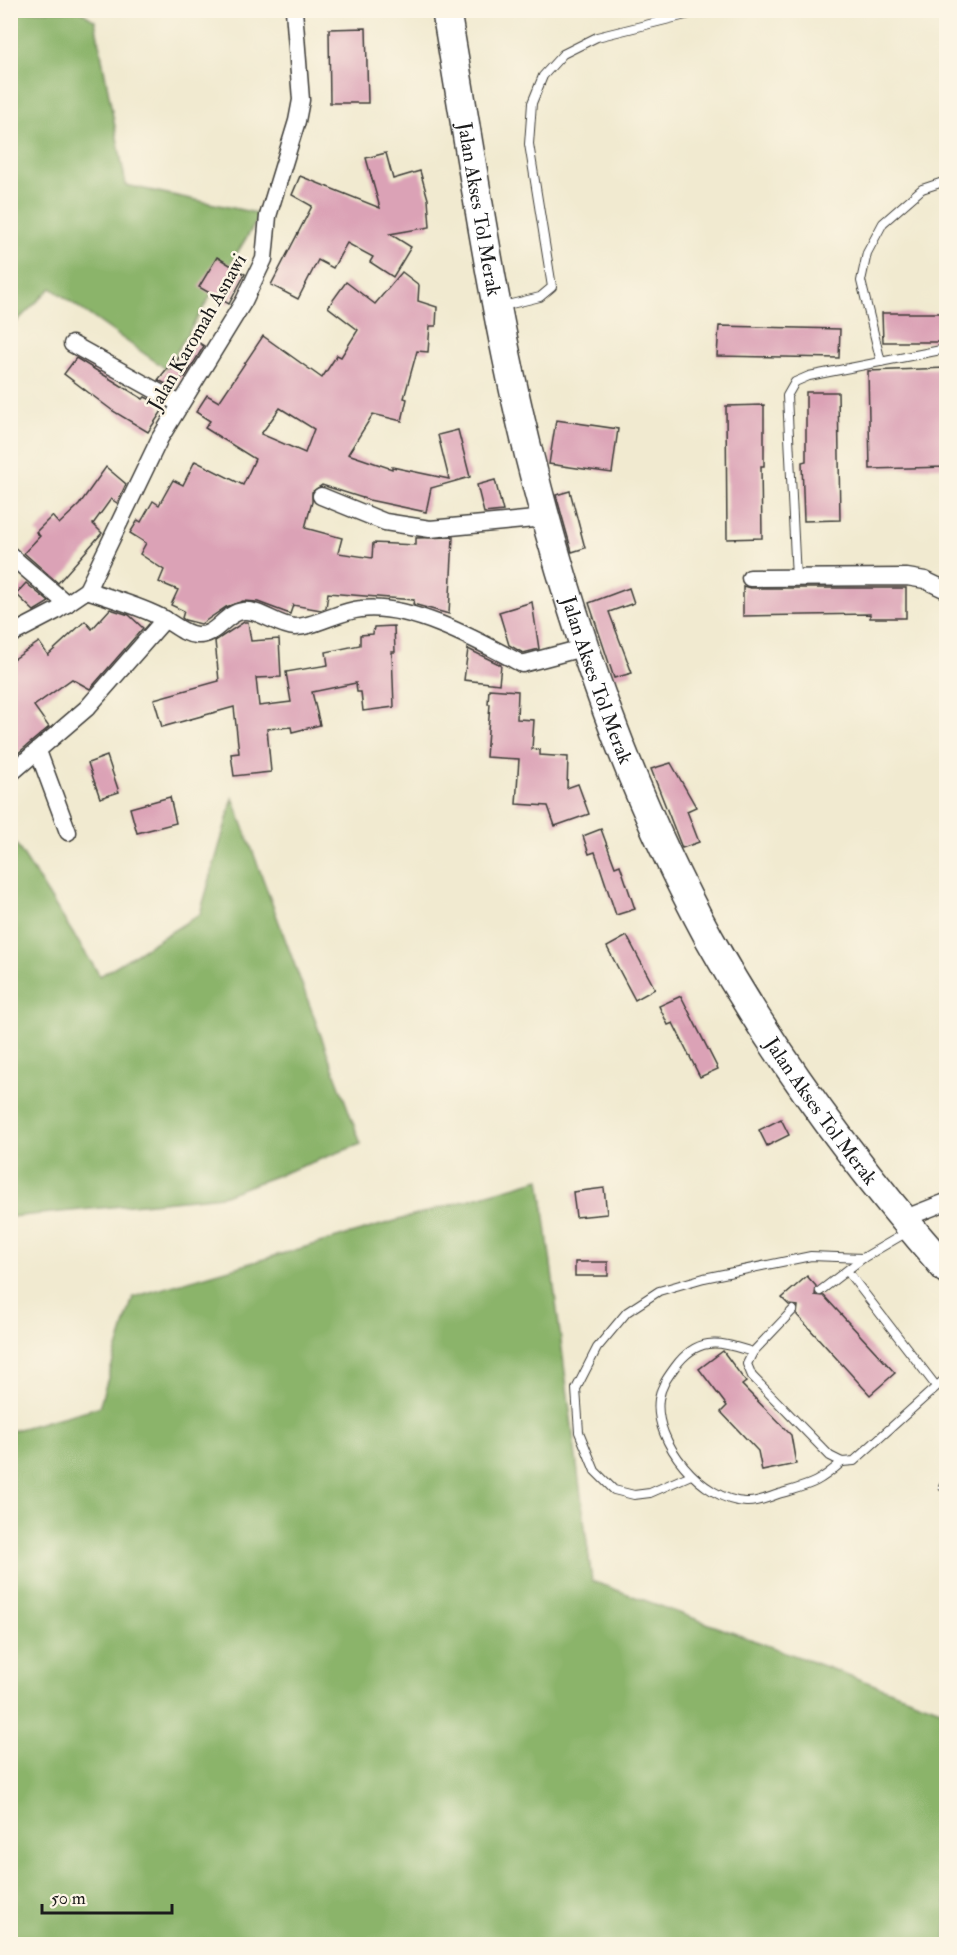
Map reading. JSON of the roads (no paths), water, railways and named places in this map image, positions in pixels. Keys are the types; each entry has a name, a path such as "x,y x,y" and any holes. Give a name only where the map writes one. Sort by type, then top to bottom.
{"highway":[{"name":"Jalan Akses Tol Merak","path":"446,10 498,308 545,518 586,647 643,797 670,860 710,939 810,1099 907,1224 946,1269"}],"street":[{"name":"Jalan Karomah Asnawi","path":"87,590 111,536 180,404 243,301 264,259 268,216 297,121 301,100 294,10"},
{"path":"72,344 180,404"},
{"path":"321,496 385,522 430,529 545,518"},
{"path":"10,555 67,604"},
{"path":"750,578 907,577 925,580 946,590"},
{"path":"10,635 67,604 87,590 165,619 178,629 197,635 213,631 231,613 242,611 297,627 361,609 390,609 466,634 522,664 586,647"},
{"path":"10,774 87,708 165,619"},
{"path":"38,751 68,832"},
{"path":"907,1224 946,1202"}],"lane":[{"path":"498,308 540,297 552,287 529,144 532,103 543,76 564,54 597,37 706,10"},
{"path":"881,362 861,280 867,253 883,224 922,189 946,181"},
{"path":"796,578 787,396 795,382 809,376 946,349"},
{"path":"820,1291 848,1272 907,1224"},
{"path":"691,1475 651,1493 634,1495 614,1490 595,1472 579,1432 576,1389 597,1348 627,1312 659,1291 704,1278 811,1256 863,1258"},
{"path":"848,1272 936,1386"},
{"path":"793,1310 753,1352 747,1364 752,1376 830,1456 842,1462 854,1461 946,1378"},
{"path":"753,1352 722,1344 696,1347 680,1360 662,1386 658,1402 674,1455 691,1475 713,1492 730,1500 748,1503 820,1481 842,1462"}]}
